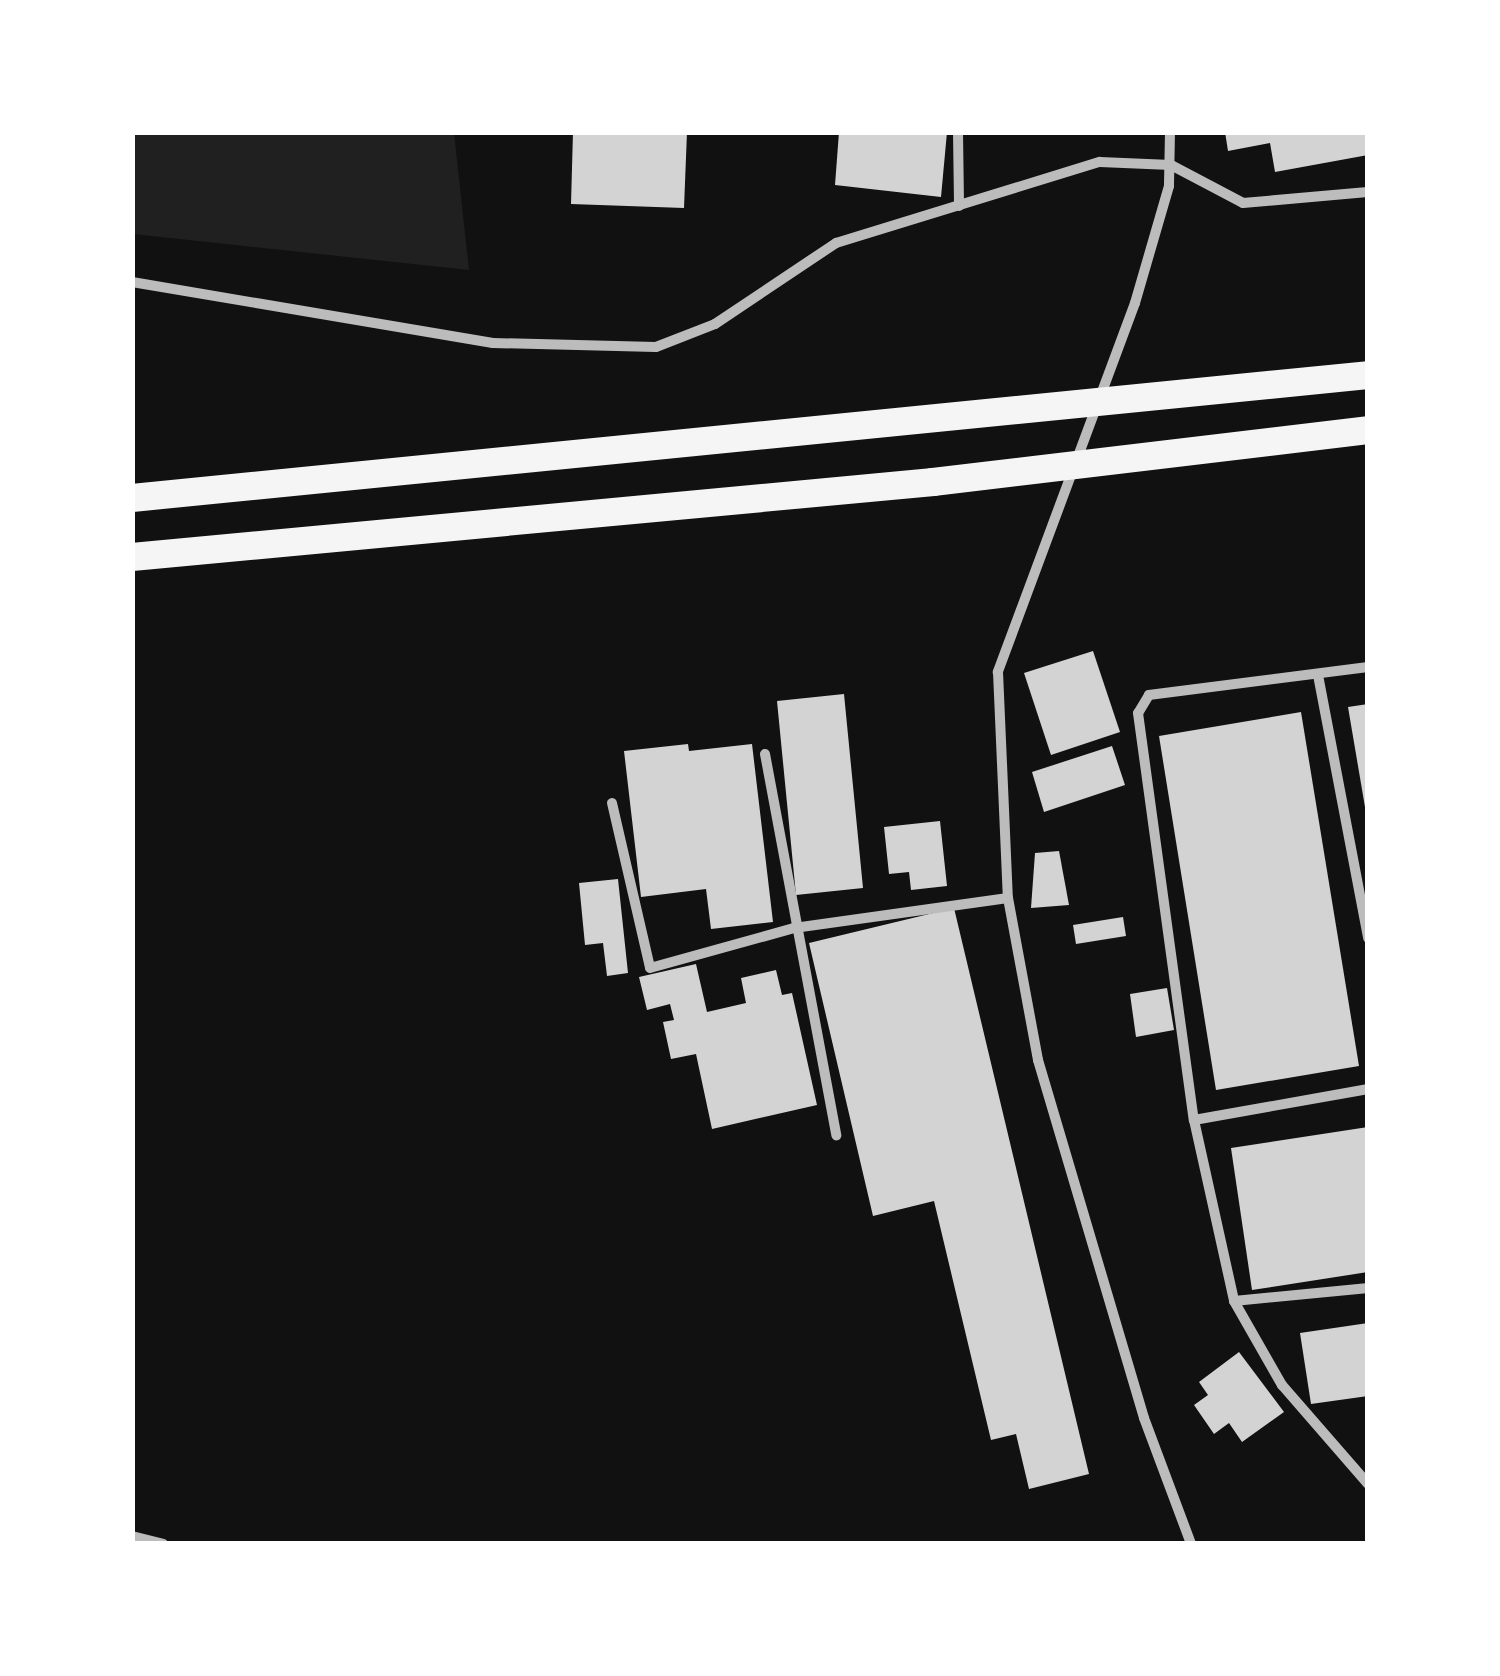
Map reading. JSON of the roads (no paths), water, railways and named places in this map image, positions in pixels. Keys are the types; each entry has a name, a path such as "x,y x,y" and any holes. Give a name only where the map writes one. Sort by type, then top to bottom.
{"highway":[{"path":"132,498 1368,375"},
{"path":"132,557 933,482 1368,430"}],"street":[{"path":"958,132 958,206"},
{"path":"1170,132 1172,165 1164,200 998,672 1008,898 1038,1060 1144,1418 1192,1544"},
{"path":"132,282 493,344 656,347 715,324 836,243 1100,162 1172,165 1243,202 1368,192"},
{"path":"1368,667 1149,696 1138,713 1194,1120 1234,1301 1282,1385 1346,1467 1368,1484"},
{"path":"1318,675 1368,938"},
{"path":"765,754 794,928 836,1134"},
{"path":"612,803 645,965 794,928 1008,898"},
{"path":"1194,1120 1368,1088"},
{"path":"1234,1301 1368,1288"},
{"path":"132,1536 163,1544"}]}
